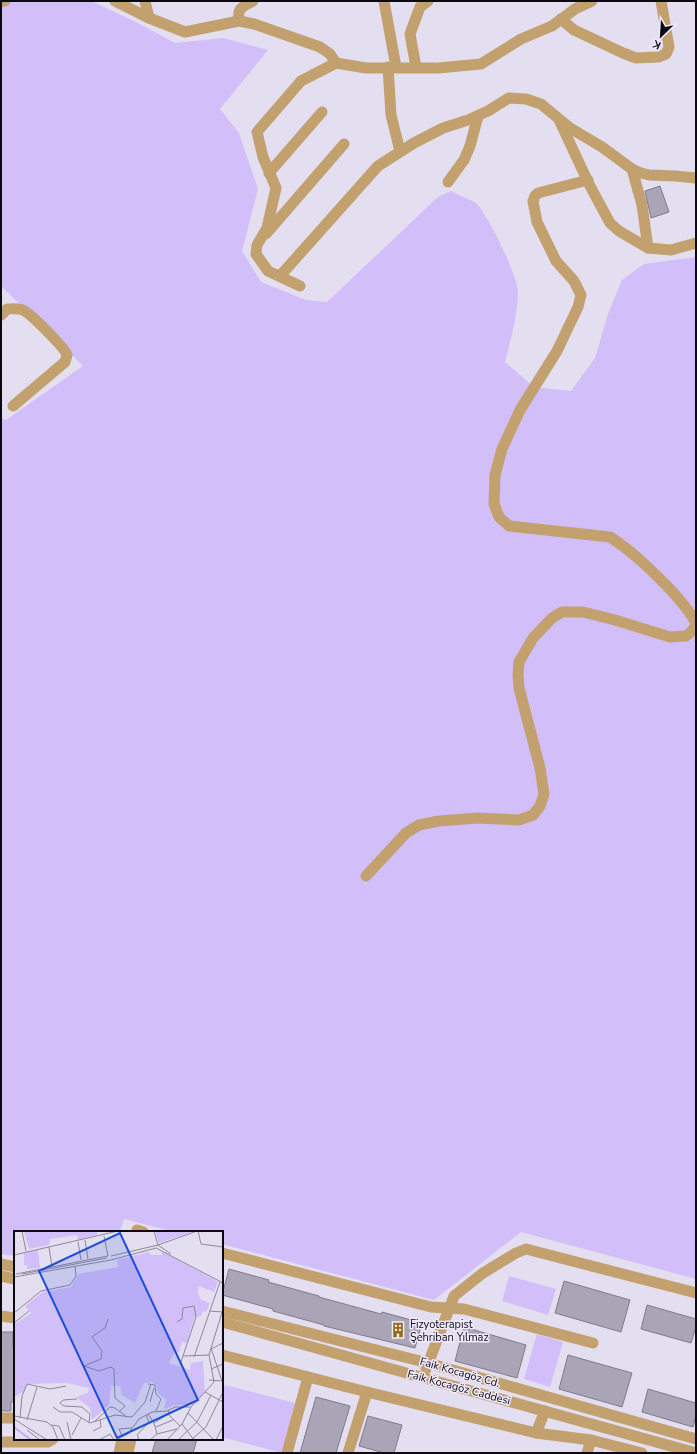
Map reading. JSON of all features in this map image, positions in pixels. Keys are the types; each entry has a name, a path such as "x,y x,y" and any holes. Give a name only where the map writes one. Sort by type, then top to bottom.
{"street":[{"path":"115,1 149,18 185,32 239,22 254,24 320,47 330,54 336,63"},
{"path":"145,1 149,18"},
{"path":"239,22 238,14 241,8 244,5 257,1"},
{"path":"384,1 392,67 391,115 400,151"},
{"path":"416,67 410,34 420,7 428,1"},
{"path":"300,286 268,271 256,254 257,246 267,228 276,188 263,157 257,132 301,81 336,63 366,68 438,68 481,64 520,39 552,26 575,9 592,1"},
{"path":"561,20 574,30 622,53 636,58 658,57 666,54 669,47 660,1"},
{"path":"280,276 378,166 400,151 443,128 478,116 509,98 526,99 541,104 570,128 632,169 649,175 696,178"},
{"path":"270,173 322,112"},
{"path":"448,182 464,160 470,146 478,116"},
{"path":"558,118 610,223 624,235 648,248 671,250 696,243"},
{"path":"257,246 344,144"},
{"path":"632,169 642,205 648,248"},
{"path":"366,876 406,833 419,825 439,821 477,818 519,820 533,815 540,806 544,794 540,768 519,688 518,675 519,662 533,638 552,618 562,612 583,612 615,620 670,638 686,636 693,630 696,623 689,610 646,564 622,544 610,537 509,526 499,517 494,504 495,475 502,449 520,410 557,351 578,307 581,294 574,282 556,261 537,222 533,201 538,193 588,180"},
{"path":"4,312 14,308 24,311 61,345 67,354 65,362 13,406"},
{"path":"422,1377 454,1296 483,1273 516,1253 526,1250 696,1293"},
{"path":"223,1253 431,1307 464,1309 593,1343"},
{"path":"1,1264 14,1267"},
{"path":"1,1276 14,1279"},
{"name":"Faik Kocagöz Cd.","path":"223,1311 428,1363 696,1439"},
{"path":"1,1316 14,1318"},
{"name":"Faik Kocagöz Caddesi","path":"223,1322 696,1453"},
{"path":"223,1355 536,1433 592,1440 642,1453"},
{"path":"287,1453 308,1377"},
{"path":"348,1453 367,1392"},
{"path":"536,1433 545,1411"},
{"path":"1,1418 14,1418"},
{"path":"1,1442 48,1442 51,1440"},
{"path":"119,1453 122,1440"},
{"path":"128,1453 131,1440"},
{"path":"588,1453 592,1440"}],"shaded area":[{"path":"91,1 134,21 175,43 223,38 268,50 220,109 239,133 258,189 242,251 261,282 306,300 327,302 438,197 451,191 476,203 502,246 517,285 518,293 515,319 505,362 534,387 571,391 595,358 608,314 622,280 644,264 696,257 696,1279 521,1232 434,1300 223,1244 223,1231 171,1231 124,1219 120,1231 14,1231 14,1256 1,1254 1,418 6,420 83,366 1,286 1,2"},
{"path":"509,1276 556,1289 548,1315 502,1301"},
{"path":"537,1334 563,1342 550,1387 524,1379"},
{"path":"225,1385 295,1403 282,1453 223,1437 223,1392"}],"building":[{"path":"660,186 669,212 651,218 645,191"},
{"path":"229,1269 269,1280 268,1282 319,1297 381,1314 382,1312 422,1323 415,1348 324,1326 273,1311 273,1309 223,1295"},
{"path":"564,1281 630,1300 621,1332 555,1313"},
{"path":"647,1305 696,1319 696,1327 691,1343 641,1329"},
{"path":"464,1327 526,1345 517,1378 455,1361"},
{"path":"1,1332 13,1332 14,1402 11,1402 11,1411 1,1411"},
{"path":"568,1355 632,1373 622,1407 559,1389"},
{"path":"648,1389 696,1403 696,1415 693,1427 642,1412"},
{"path":"316,1397 350,1406 336,1453 300,1453"},
{"path":"368,1416 402,1425 394,1453 384,1453 359,1446"},
{"path":"156,1440 197,1440 193,1453 152,1453"}],"place":[{"name":"Fizyoterapist Şehriban Yılmaz","path":"398,1330"}]}
